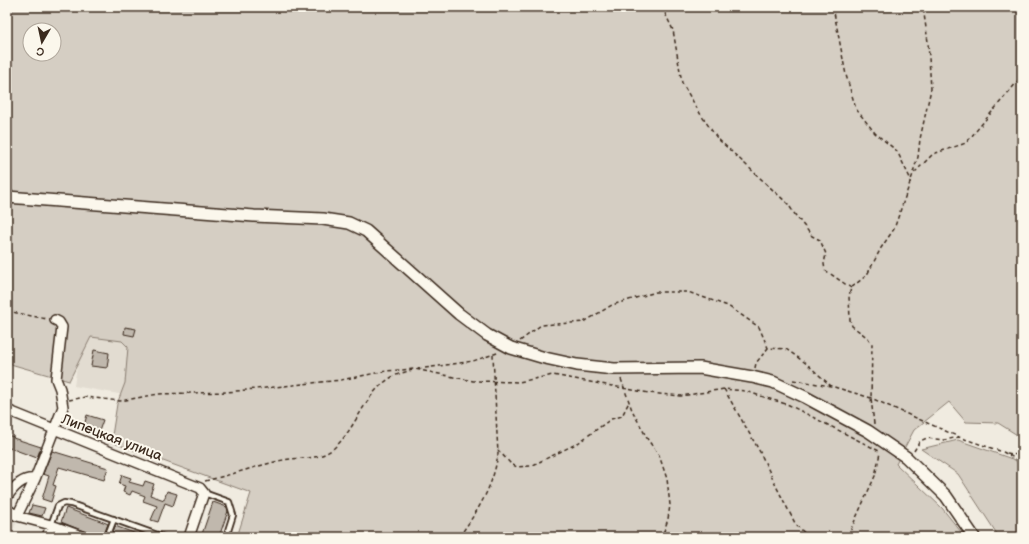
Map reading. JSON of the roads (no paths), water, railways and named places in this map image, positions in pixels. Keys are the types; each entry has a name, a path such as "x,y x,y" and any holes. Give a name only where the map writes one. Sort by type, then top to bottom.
{"street":[{"path":"7,197 254,216 323,219 349,223 366,231 460,314 487,335 511,348 576,365 614,369 700,368 773,382 805,397 875,436 906,457 946,496 974,537"},
{"path":"16,516 35,479 63,407 60,389 56,379 62,327 59,322 55,320"},
{"name":"Липецкая улица","path":"7,410 53,430 191,484 200,488 204,493"},
{"path":"7,497 22,480 30,478 35,479"},
{"path":"189,537 204,493"},
{"path":"7,510 16,516 51,525 84,537"},
{"path":"48,537 51,525"}],"lane":[{"path":"204,493 229,502 234,515 226,537"},
{"path":"51,525 58,506 71,504 163,537"},
{"path":"107,537 114,519"}]}
